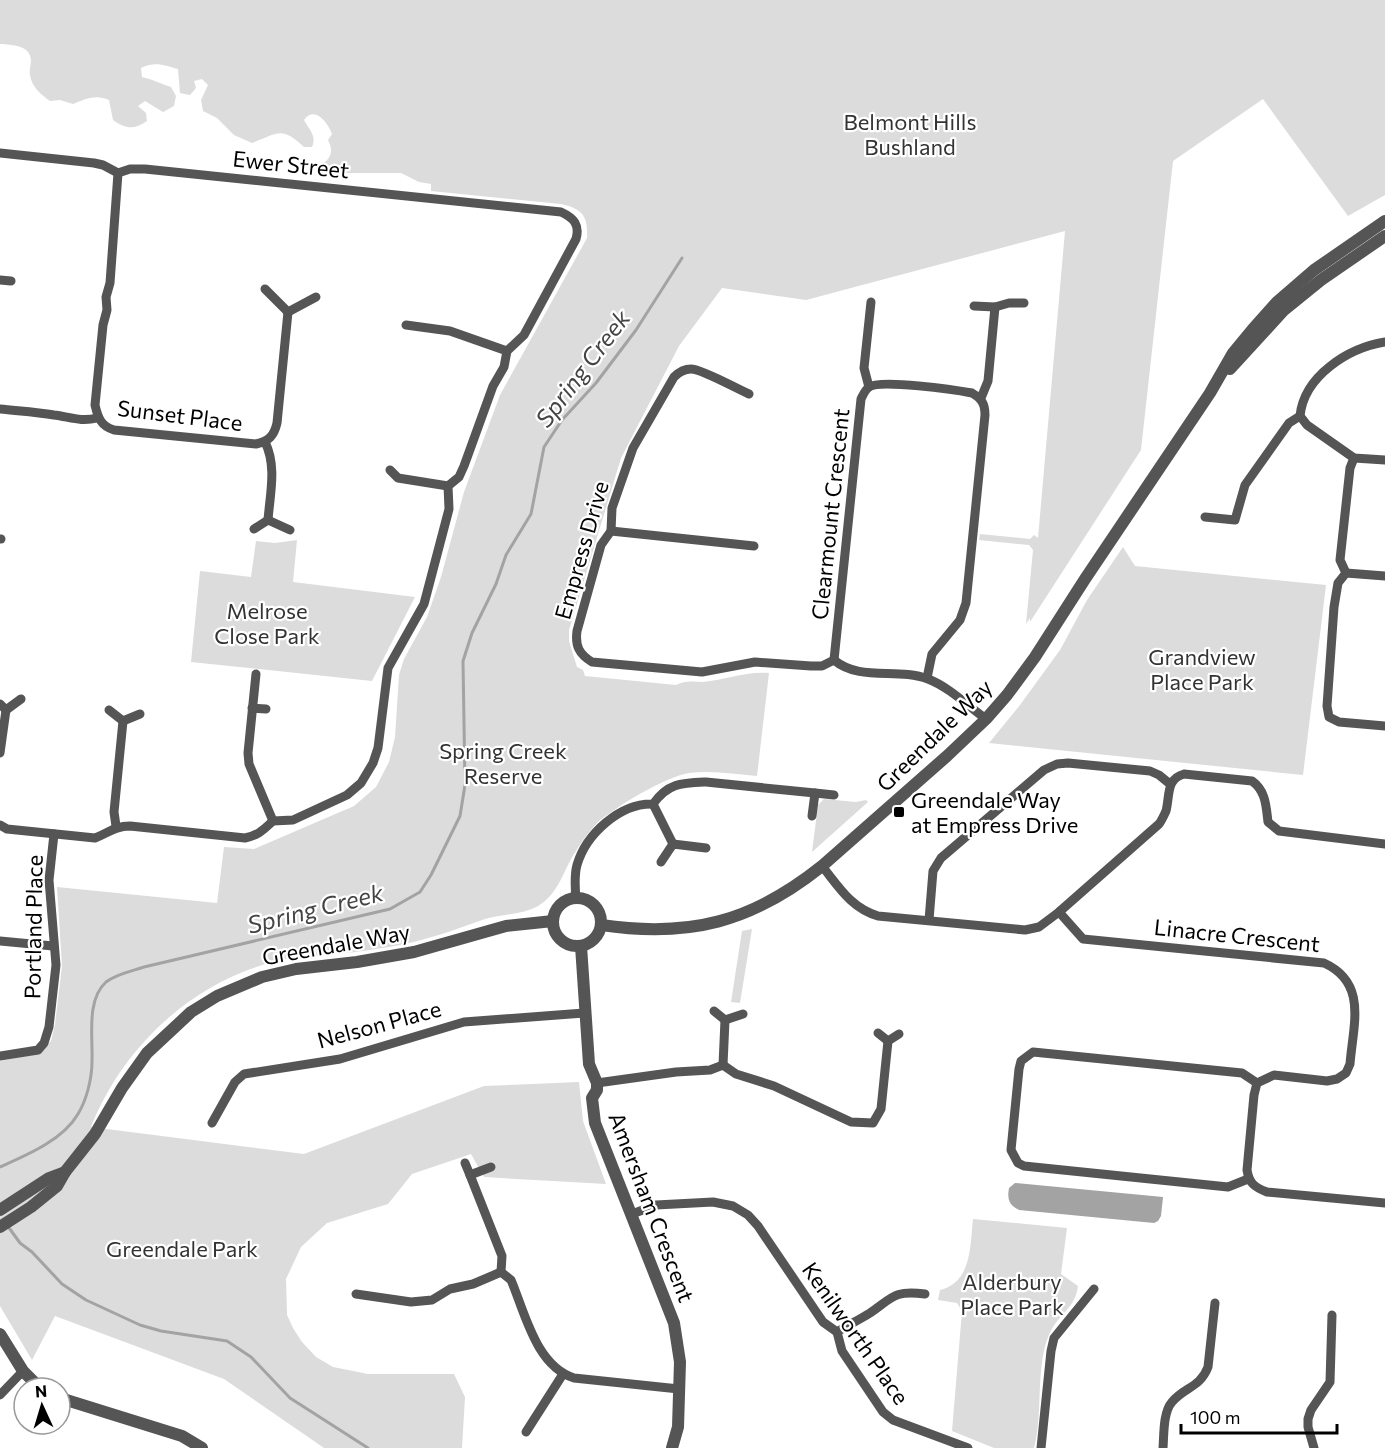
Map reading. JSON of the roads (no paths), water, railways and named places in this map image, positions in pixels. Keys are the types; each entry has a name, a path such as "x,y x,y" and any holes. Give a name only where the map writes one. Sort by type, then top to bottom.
{"street":[{"name":"Ewer Street","path":"0,153 94,163 118,172 130,169 156,170 561,212 576,223 578,232 576,240 524,335 507,351"},
{"name":"Sunset Place","path":"118,172 110,283 106,297 107,310 103,326 95,405 98,418 106,427 114,430 256,444 265,442 274,435 277,423 288,312"},
{"name":"Greendale Way","path":"602,925 658,930 679,929 714,923 762,906 802,882 822,866 986,719 1035,657 1084,579 1210,393 1233,353 1277,302 1314,270 1385,221"},
{"name":"Greendale Way","path":"1210,393 1284,310 1385,236"},
{"path":"0,280 11,281"},
{"path":"266,289 288,312 316,297"},
{"path":"869,387 864,368 872,302"},
{"path":"974,306 995,307 1010,303 1024,303"},
{"path":"927,678 932,654 960,620 966,603 985,415 985,406 981,398 988,381 995,307"},
{"path":"390,470 398,478 448,486 459,477 493,386 504,367 507,351 450,331 406,325"},
{"path":"1205,518 1235,520 1245,485 1289,423 1300,416 1304,399 1332,364 1367,345 1385,342"},
{"name":"Empress Drive","path":"749,394 696,370 679,372 633,448 612,508 610,531 601,545 577,631 578,648 583,656 592,662 702,672 755,662 822,666 834,660"},
{"name":"Clearmount Crescent","path":"834,660 861,399 869,387 884,383 964,391 981,398"},
{"path":"0,409 57,415 86,421 98,418"},
{"path":"1300,416 1307,425 1354,458 1385,460"},
{"path":"265,442 271,454 272,466 268,520"},
{"path":"1346,573 1340,560 1350,468 1354,458"},
{"path":"0,825 7,829 95,838 116,826 130,826 245,838 264,831 273,821 293,820 347,795 361,783 373,763 378,748 388,668 424,604 449,509 448,486"},
{"path":"254,529 268,520"},
{"path":"268,520 290,530"},
{"path":"610,531 754,546"},
{"path":"1346,573 1385,576"},
{"path":"1346,573 1338,583 1334,607 1327,706 1329,717 1339,722 1385,726"},
{"path":"834,660 850,670 927,678 942,686 986,719"},
{"path":"256,674 248,753 249,764 273,821"},
{"path":"0,753 3,707 21,699"},
{"path":"252,708 266,709"},
{"path":"109,710 123,721"},
{"path":"123,721 140,714"},
{"path":"116,826 114,812 123,721"},
{"path":"929,920 933,871 941,858 1044,770 1057,764 1068,763 1150,771 1159,774 1170,784"},
{"path":"822,866 855,906 878,916 1025,930 1039,927 1160,824 1165,812 1170,784 1177,776 1184,774 1252,781 1264,793 1268,822 1279,831 1385,844"},
{"path":"653,804 662,792 674,786 705,782 834,795"},
{"path":"812,816 815,793"},
{"path":"576,898 576,868 582,852 601,828 622,810 640,804 653,804"},
{"path":"653,804 673,844"},
{"name":"Portland Place","path":"0,1056 38,1050 44,1043 49,1027 55,977 49,880 54,834"},
{"path":"673,844 706,848"},
{"path":"661,862 673,844"},
{"path":"576,898 592,903 601,916 602,925 595,939 581,946 574,946 561,940 553,921 563,903 576,898"},
{"name":"Linacre Crescent","path":"1059,912 1083,939 1324,963 1343,975 1351,986 1356,1000 1350,1064 1346,1073 1338,1079 1327,1081 1274,1075 1257,1083"},
{"name":"Greendale Way","path":"0,1227 31,1207 57,1186 65,1172 87,1146 122,1088 147,1053 191,1012 217,996 262,977 296,969 414,952 506,926 553,921"},
{"path":"0,941 53,946"},
{"name":"Amersham Crescent","path":"581,946 589,1064 597,1083 597,1090 592,1098 595,1123 674,1323 680,1362 678,1427 672,1448"},
{"path":"714,1011 725,1020"},
{"name":"Nelson Place","path":"212,1123 235,1082 244,1074 340,1059 464,1022 584,1013"},
{"path":"725,1020 743,1014"},
{"path":"723,1065 725,1020"},
{"path":"878,1033 888,1041"},
{"path":"888,1041 899,1034"},
{"path":"723,1065 735,1074 774,1086 851,1122 873,1123 881,1109 888,1041"},
{"path":"1248,1179 1228,1187 1024,1166 1018,1163 1011,1150 1021,1061 1033,1052 1242,1073 1257,1083 1246,1170 1248,1179 1256,1188 1267,1192 1385,1203"},
{"path":"597,1083 676,1072 710,1070 723,1065"},
{"path":"465,1163 502,1256 501,1272"},
{"path":"470,1175 491,1167"},
{"name":"Greendale Way","path":"0,1210 49,1178 65,1172"},
{"name":"Kenilworth Place","path":"632,1214 656,1205 713,1202 733,1206 748,1215 758,1226 823,1322 837,1332 842,1351 883,1412 893,1420 968,1448"},
{"path":"356,1294 411,1302 432,1300 450,1289 473,1284 501,1272"},
{"path":"501,1272 511,1280 539,1348 563,1374 574,1378 679,1389"},
{"path":"1041,1448 1054,1338 1094,1289"},
{"path":"837,1332 871,1312 890,1297 907,1292 925,1294"},
{"path":"1163,1448 1170,1403 1205,1377 1215,1303"},
{"path":"1314,1448 1308,1419 1311,1410 1330,1382 1332,1316"},
{"path":"0,1334 28,1376"},
{"path":"0,1395 23,1371"},
{"path":"526,1432 563,1374"},
{"path":"72,1402 182,1436 202,1448"}],"waterway":[{"name":"Spring Creek","path":"0,1167 33,1152 54,1139 78,1114 91,1074 93,1009 100,990 110,979 144,967 390,909 420,892 431,875 460,816 465,785 463,661 472,633 496,584 506,555 531,514 544,447 562,420 596,383 636,330 682,258"},
{"path":"7,1225 20,1243 32,1252 62,1284 86,1300 140,1325 161,1331 227,1341 251,1357 290,1398 368,1448"}],"place":[{"name":"Greendale Way at Empress Drive","path":"899,812"}],"park label":[{"name":"Belmont Hills Bushland","path":"910,134"},
{"name":"Melrose Close Park","path":"267,622"},
{"name":"Grandview Place Park","path":"1202,668"},
{"name":"Spring Creek Reserve","path":"503,762"},
{"name":"Greendale Park","path":"182,1248"},
{"name":"Alderbury Place Park","path":"1012,1294"}]}
